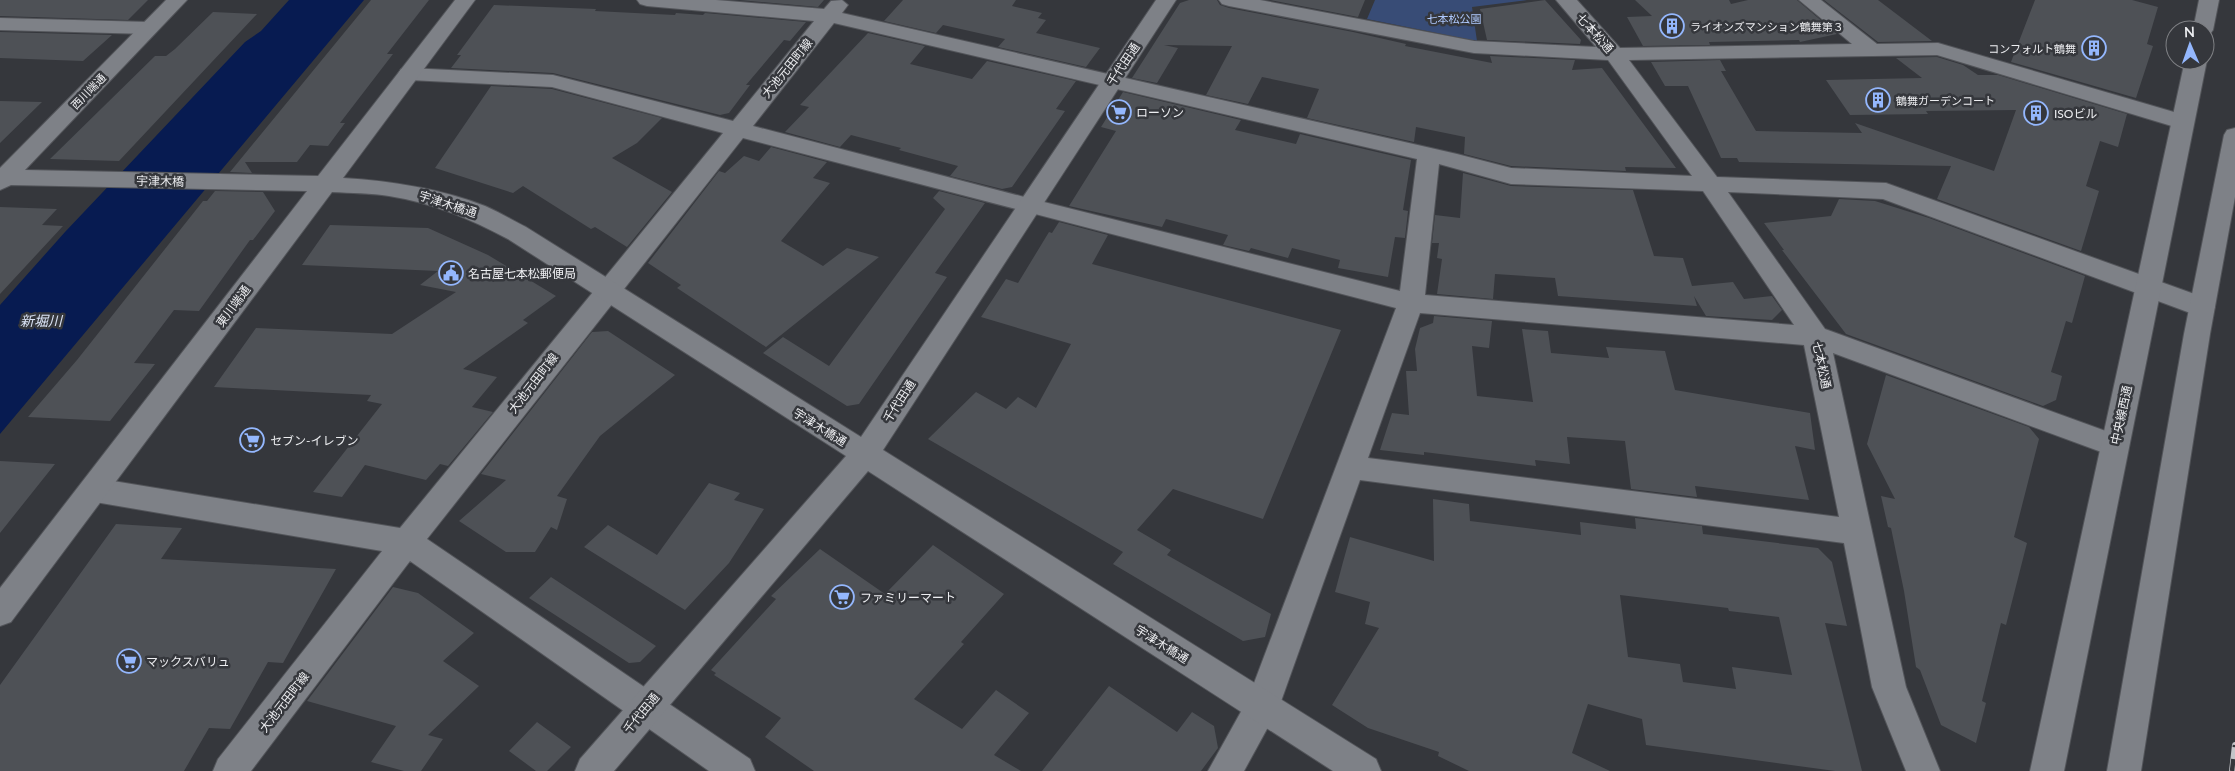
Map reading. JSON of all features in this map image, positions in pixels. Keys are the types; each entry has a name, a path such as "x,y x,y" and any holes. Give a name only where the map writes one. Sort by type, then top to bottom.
{"street":[{"name":"西川端通","path":"2,179 177,0"},
{"name":"東川端通","path":"0,612 95,490 324,184 465,0"},
{"path":"647,0 835,8 1111,81 1511,176 1886,191 2202,307"},
{"name":"千代田通","path":"592,771 864,455 1166,0"},
{"path":"1229,0 1474,47 1614,54 1938,49 2183,122"},
{"name":"七本松通","path":"1566,0 1614,54 1710,184 1816,336 1889,687 1923,771"},
{"path":"1809,0 1872,50"},
{"path":"2205,20 2209,0"},
{"name":"大池元田町線","path":"230,771 407,542 606,291 835,8"},
{"path":"0,24 150,28"},
{"name":"中央線西通","path":"2046,771 2194,70"},
{"path":"409,74 553,81 1028,206 1412,303 1816,336 2115,446"},
{"path":"2124,771 2202,307 2235,140"},
{"path":"1225,771 1262,707 1412,303 1429,155"},
{"name":"宇津木橋","path":"2,179 242,183"},
{"name":"宇津木橋通","path":"242,183 324,184 388,188 426,196 476,212 516,233 1364,771"},
{"path":"1350,468 1857,532"},
{"path":"95,490 407,542 738,771"}],"green space":[{"name":"七本松公園","path":"1375,0 1527,0 1472,7 1477,41 1367,19"}],"water":[{"name":"新堀川","path":"289,0 364,0 0,434 0,305 65,232 245,42 261,31"}],"building":[{"path":"0,0 148,0 128,20 0,16"},
{"path":"371,0 429,0 387,54 393,54 340,123 345,123 328,146 310,145 297,162 245,162 252,173 230,172"},
{"path":"739,0 824,0 818,7"},
{"path":"903,0 1016,0 1012,6 1042,13 1038,18 1046,20 1036,33 1100,48 1086,67 998,47 1005,39 943,25 936,33 884,21"},
{"path":"1189,0 1217,0 1220,5 1229,8 1353,32 1406,44 1405,46 1492,63 1490,56 1575,60 1572,70 1602,68 1676,168 1625,167 1626,171 1511,166 1464,154 1465,137 1416,127 1414,142 1307,118 1319,89 1262,77 1248,104 1206,95 1232,46 1164,45 1178,48 1157,83 1132,78 1180,3"},
{"path":"1270,0 1365,0 1358,17"},
{"path":"1545,0 1581,40 1580,44 1487,40 1480,9"},
{"path":"1635,0 1729,0 1731,4 1748,0 1797,0 1837,34 1800,42 1799,40 1709,42 1710,45 1643,46 1627,17 1652,16"},
{"path":"1824,0 1878,0 1932,41 1878,42"},
{"path":"2035,0 2132,0 2158,7 2147,44 2153,46 2136,98 2011,62"},
{"path":"494,5 596,9 595,11 675,15 676,13 703,15 705,13 806,22 790,41 784,40 746,85 750,85 729,113 720,115 553,73 451,68 461,55 457,55"},
{"path":"213,12 257,14 119,161 50,159 155,56 166,56"},
{"path":"0,32 112,35 83,61 0,58"},
{"path":"868,33 925,46 910,64 972,79 987,61 1076,81 1056,109 1065,111 1012,187 1002,189 950,176 958,166 899,150 901,148 851,135 840,147 785,132 809,107 800,105"},
{"path":"1937,57 1963,65 1978,75 1998,75 2127,114 2118,147 2100,141 2086,186 2099,191 2081,251 1937,199 1951,166 1739,162 1737,158 1721,158 1688,86 1665,86 1651,62 1720,60 1726,71 1721,71 1756,131 1862,133 1855,123 1994,171 2016,110 1926,111 1928,114 1850,115 1826,80 1922,78 1896,58"},
{"path":"491,86 552,89 662,118 637,143 612,158 672,192 627,247 595,227 591,229 523,186 513,193 435,168"},
{"path":"1123,92 1241,120 1235,130 1296,144 1300,134 1411,160 1403,210 1408,211 1405,238 1395,237 1388,277 1338,268 1340,260 1292,248 1288,258 1251,248 1249,251 1223,245 1228,235 1166,219 1162,227 1069,206 1116,131 1101,127"},
{"path":"0,101 42,102 0,143"},
{"path":"771,147 827,162 813,178 830,183 781,241 823,266 847,248 879,257 766,347 677,288 681,285 648,263 719,171 725,173 744,156 759,161"},
{"path":"1463,173 1511,186 1633,190 1654,256 1683,258 1692,286 1733,282 1744,299 1772,296 1782,310 1772,320 1706,316 1694,296 1697,306 1558,296 1555,278 1495,274 1493,299 1437,294 1442,259 1437,258 1439,243 1432,243 1435,215 1460,218"},
{"path":"215,191 263,192 275,211 253,240 250,240 199,311 174,310 134,363 155,364 110,421 28,417 77,360 203,201 207,201"},
{"path":"939,191 985,203 935,273 947,277 859,404 847,406 763,353 783,337 829,366 945,209 933,198"},
{"path":"1839,199 1875,201 1929,218 2085,276 2072,323 2066,321 2051,372 2062,376 2056,400 2043,406 1846,334 1782,250 1784,250 1764,223 1831,216"},
{"path":"0,207 57,209 42,225 63,226 0,294"},
{"path":"1059,222 1108,235 1092,264 1341,330 1263,519 1173,489 1137,530 1171,550 1167,555 1271,614 1265,637 1243,641 1113,564 1123,552 928,439 976,392 1006,409 1018,397 1036,408 1071,344 981,317 1006,279 1018,283 1049,232 1052,233"},
{"path":"330,225 428,228 488,255 556,296 523,320 528,323 463,369 497,377 472,407 493,412 448,466 440,464 426,480 365,465 342,497 313,492 382,404 367,401 371,395 214,387 256,328 392,334 456,292 420,285 438,271 302,265"},
{"path":"1434,316 1492,321 1489,348 1472,346 1477,396 1533,402 1522,329 1548,331 1551,353 1609,358 1606,347 1665,351 1675,390 1810,413 1815,450 1795,446 1809,500 1695,486 1697,497 1631,489 1625,441 1567,437 1570,464 1535,460 1536,466 1424,452 1424,455 1380,450 1392,413 1409,415 1406,371 1417,371 1415,349 1420,328 1433,323"},
{"path":"608,331 675,375 600,436 557,496 567,499 557,530 551,527 535,552 506,552 459,521 506,480 481,474 592,332"},
{"path":"1886,375 2029,427 2039,439 2014,537 2027,543 2006,625 2001,623 1982,701 1986,703 1976,743 1941,725 1920,670 1916,667 1904,591 1891,528 1888,527 1881,496 1895,499 1867,444"},
{"path":"0,461 55,464 0,533"},
{"path":"709,483 740,493 734,500 764,509 729,563 685,610 584,547 608,525 657,555"},
{"path":"1433,499 1469,504 1470,521 1581,535 1580,522 1636,529 1635,518 1702,526 1703,534 1818,548 1832,562 1847,626 1825,623 1862,771 1835,771 1646,745 1642,719 1588,704 1572,753 1610,771 1469,771 1438,756 1439,752 1368,728 1332,705 1379,628 1365,624 1370,602 1335,592 1350,537 1434,561","holes":["1620,595 1728,608 1729,611 1779,617 1792,675 1732,667 1736,689 1683,682 1680,664 1628,657"]},
{"path":"116,524 182,528 161,559 336,569 283,663 268,662 230,729 209,728 184,771 0,771 0,685"},
{"path":"933,545 1004,594 961,642 964,644 914,699 962,729 996,690 1029,713 994,755 1021,771 814,771 765,737 781,718 714,675 716,673 711,670 776,599 771,596 820,549 885,594"},
{"path":"551,577 656,646 640,662 629,663 529,598"},
{"path":"393,587 418,593 474,633 443,661 479,686 428,735 443,739 421,771 404,771 371,762 396,726 307,701"},
{"path":"1109,686 1177,732 1192,712 1214,726 1218,748 1201,771 1042,771"},
{"path":"537,722 571,747 547,771 536,771 509,751"}],"railway":[{"path":"2232,771 2235,745"}],"place":[{"name":"ライオンズマンション鶴舞第３","path":"1672,26"},
{"name":"コンフォルト鶴舞","path":"2094,48"},
{"name":"鶴舞ガーデンコート","path":"1878,100"},
{"name":"ローソン","path":"1119,112"},
{"name":"ISOビル","path":"2036,113"},
{"name":"名古屋七本松郵便局","path":"451,273"},
{"name":"セブン-イレブン","path":"252,440"},
{"name":"ファミリーマート","path":"842,597"},
{"name":"マックスバリュ","path":"129,661"}]}
